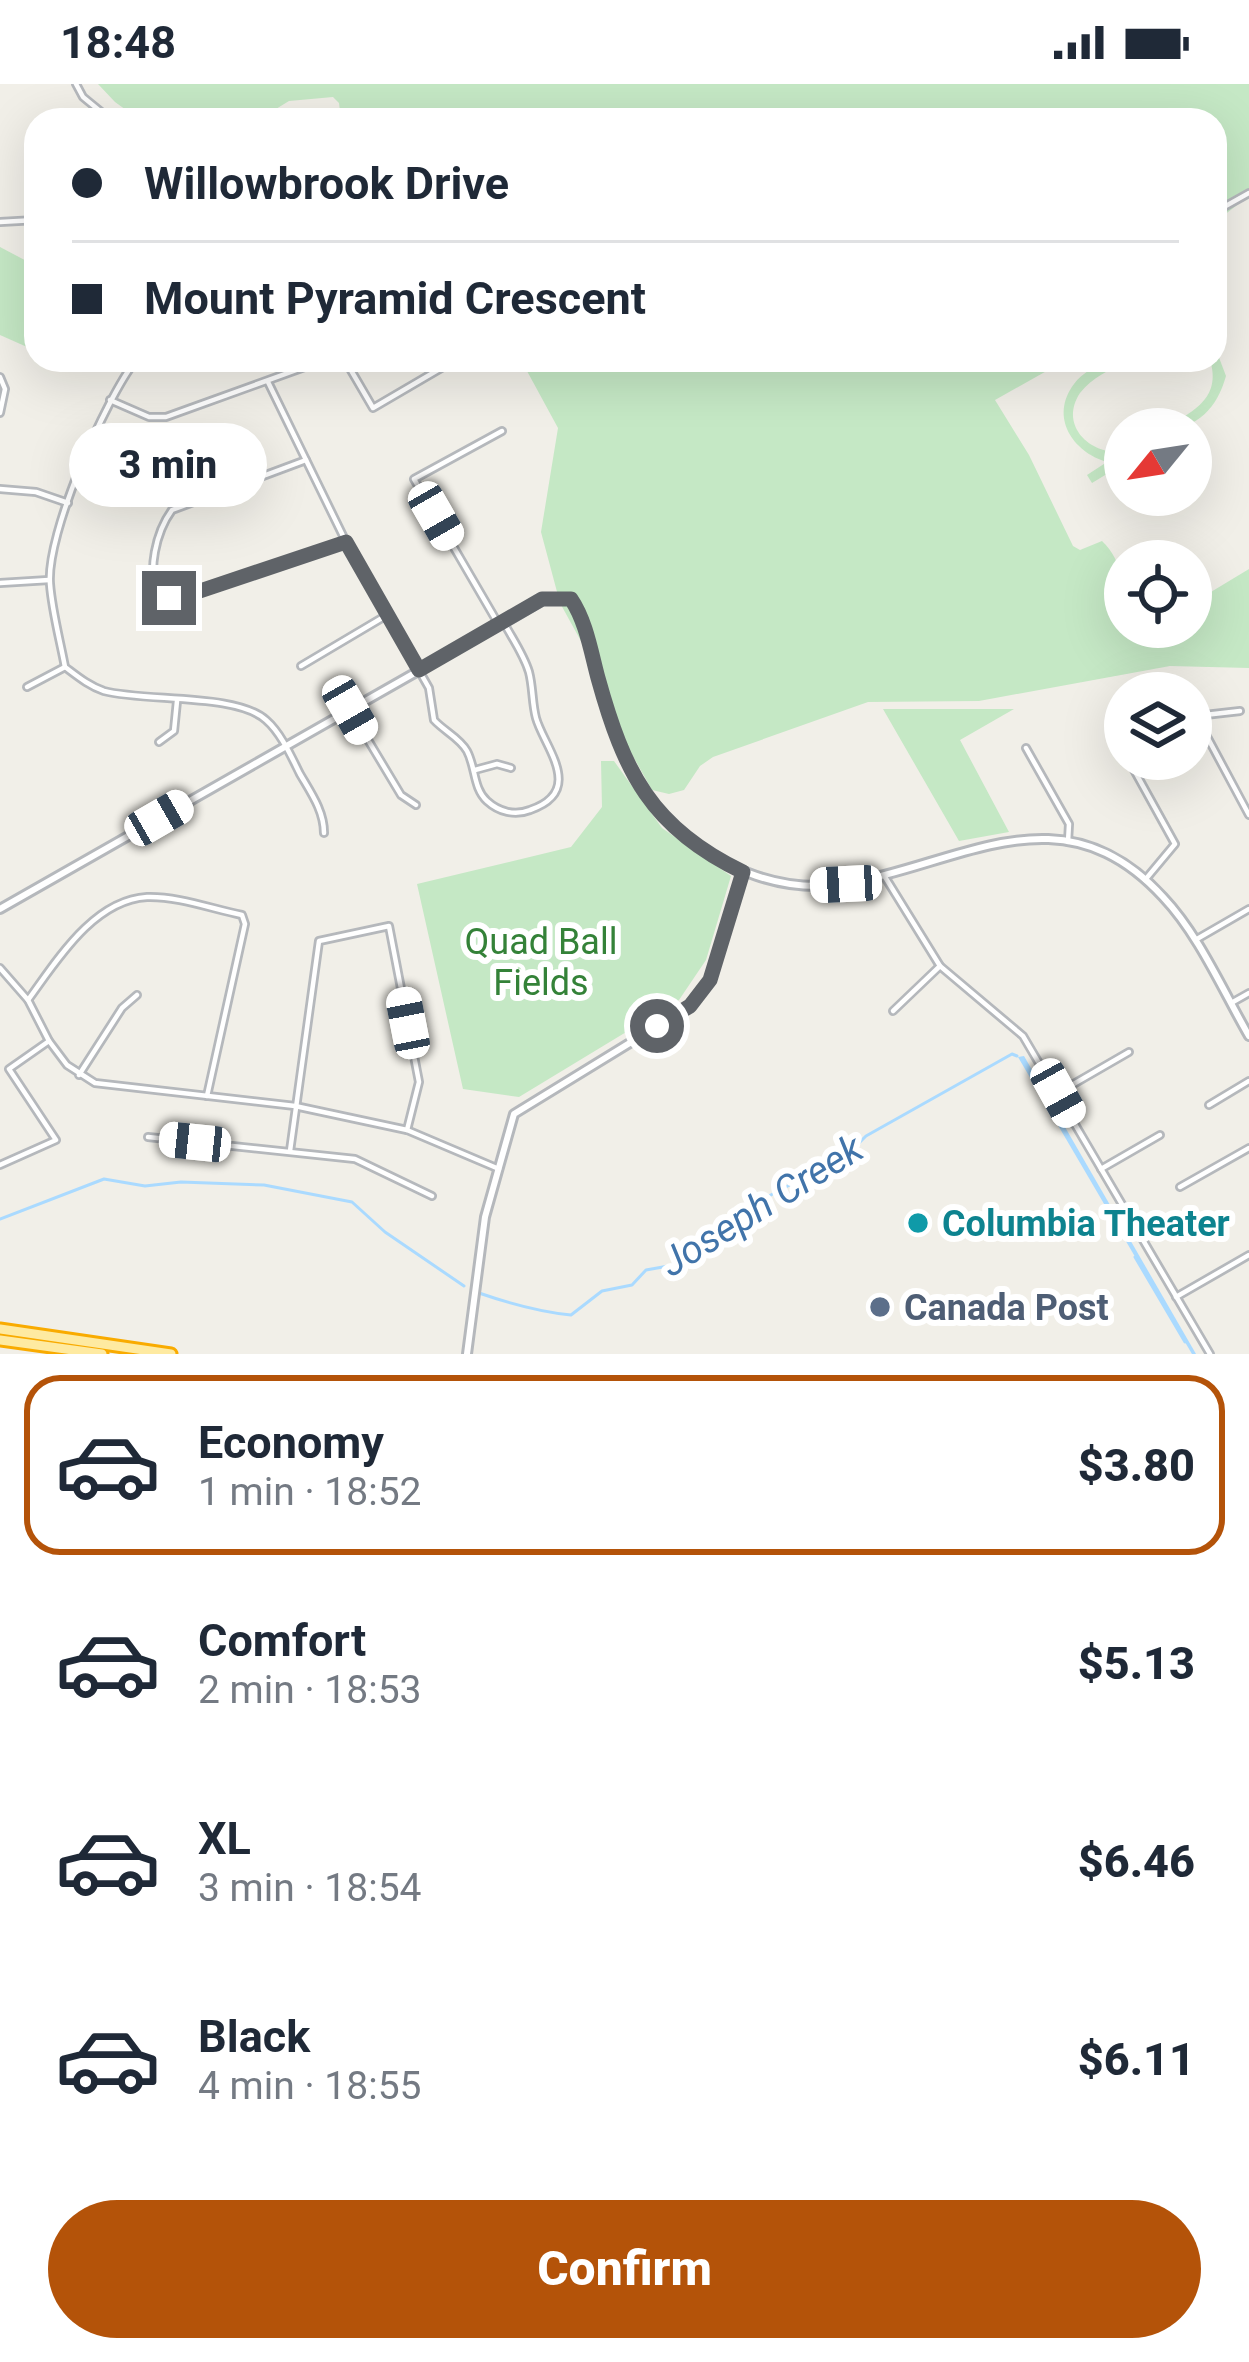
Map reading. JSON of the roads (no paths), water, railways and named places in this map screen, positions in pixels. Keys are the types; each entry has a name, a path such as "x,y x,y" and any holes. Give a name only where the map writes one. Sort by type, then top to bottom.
{"highway":[{"path":"0,1329 171,1354"},
{"path":"0,1340 102,1354"}],"street":[{"path":"76,84 96,108"},
{"path":"128,372 110,400 68,503 49,580 65,667 103,690 232,704 255,711 285,746 324,819 324,833"},
{"path":"110,400 149,417 166,417 293,372"},
{"path":"352,372 374,409 435,372"},
{"path":"0,377 5,389 0,412"},
{"path":"268,382 346,542 429,688 434,720 462,743 486,800 510,813 535,809 545,802 558,778 554,750 535,715 528,669 414,479 502,431"},
{"path":"306,460 172,510 164,521 152,568 158,596 185,596 346,542"},
{"path":"0,489 36,492 68,503"},
{"path":"0,583 49,580"},
{"path":"0,909 542,599 571,599 632,776 673,826 716,859 743,872 807,886 846,884 984,843 1017,838 1068,842 1123,862 1165,898 1249,1036"},
{"path":"301,666 387,615"},
{"path":"27,687 65,667"},
{"path":"159,742 174,731 177,701"},
{"path":"350,710 400,795 416,805"},
{"path":"1212,714 1240,711"},
{"path":"1027,748 1069,824 1068,842"},
{"path":"1212,750 1249,815"},
{"path":"475,770 497,764 511,768"},
{"path":"1139,780 1175,844 1145,880"},
{"path":"466,1354 485,1217 514,1114 690,1006 710,980 743,872"},
{"path":"884,874 940,966 1023,1036 1210,1354"},
{"path":"28,1000 76,935 129,902 146,897 167,899 242,915 244,924 206,1096"},
{"path":"1194,941 1249,909"},
{"path":"290,1151 320,941 389,926 419,1082 407,1130"},
{"path":"893,1010 940,966"},
{"path":"0,968 28,1000 49,1041 79,1075 110,1086 296,1106 407,1130 499,1169"},
{"path":"1230,1004 1249,993"},
{"path":"79,1075 122,1008 137,995"},
{"path":"0,1165 56,1140 9,1069 49,1041"},
{"path":"1058,1093 1129,1052"},
{"path":"1209,1105 1249,1082"},
{"path":"1101,1169 1160,1135"},
{"path":"148,1136 356,1159 432,1196"},
{"path":"1180,1187 1249,1148"},
{"path":"1175,1297 1249,1255"}],"water":[{"path":"1024,1056 1196,1354 1018,1057"}],"waterway":[{"name":"Joseph Creek","path":"479,1293 571,1315 602,1291 632,1285 646,1270 674,1265 732,1217 848,1154 866,1136 1012,1054 1017,1056"},
{"name":"Joseph Creek","path":"0,1219 104,1179 145,1186 181,1182 264,1185 352,1202 385,1232 464,1286"},
{"name":"Joseph Creek","path":"1135,1257 1185,1342"}],"place":[{"name":"Columbia Theater","path":"918,1223"},
{"name":"Canada Post","path":"880,1307"}],"park label":[{"name":"Quad Ball Fields","path":"541,962"}]}
